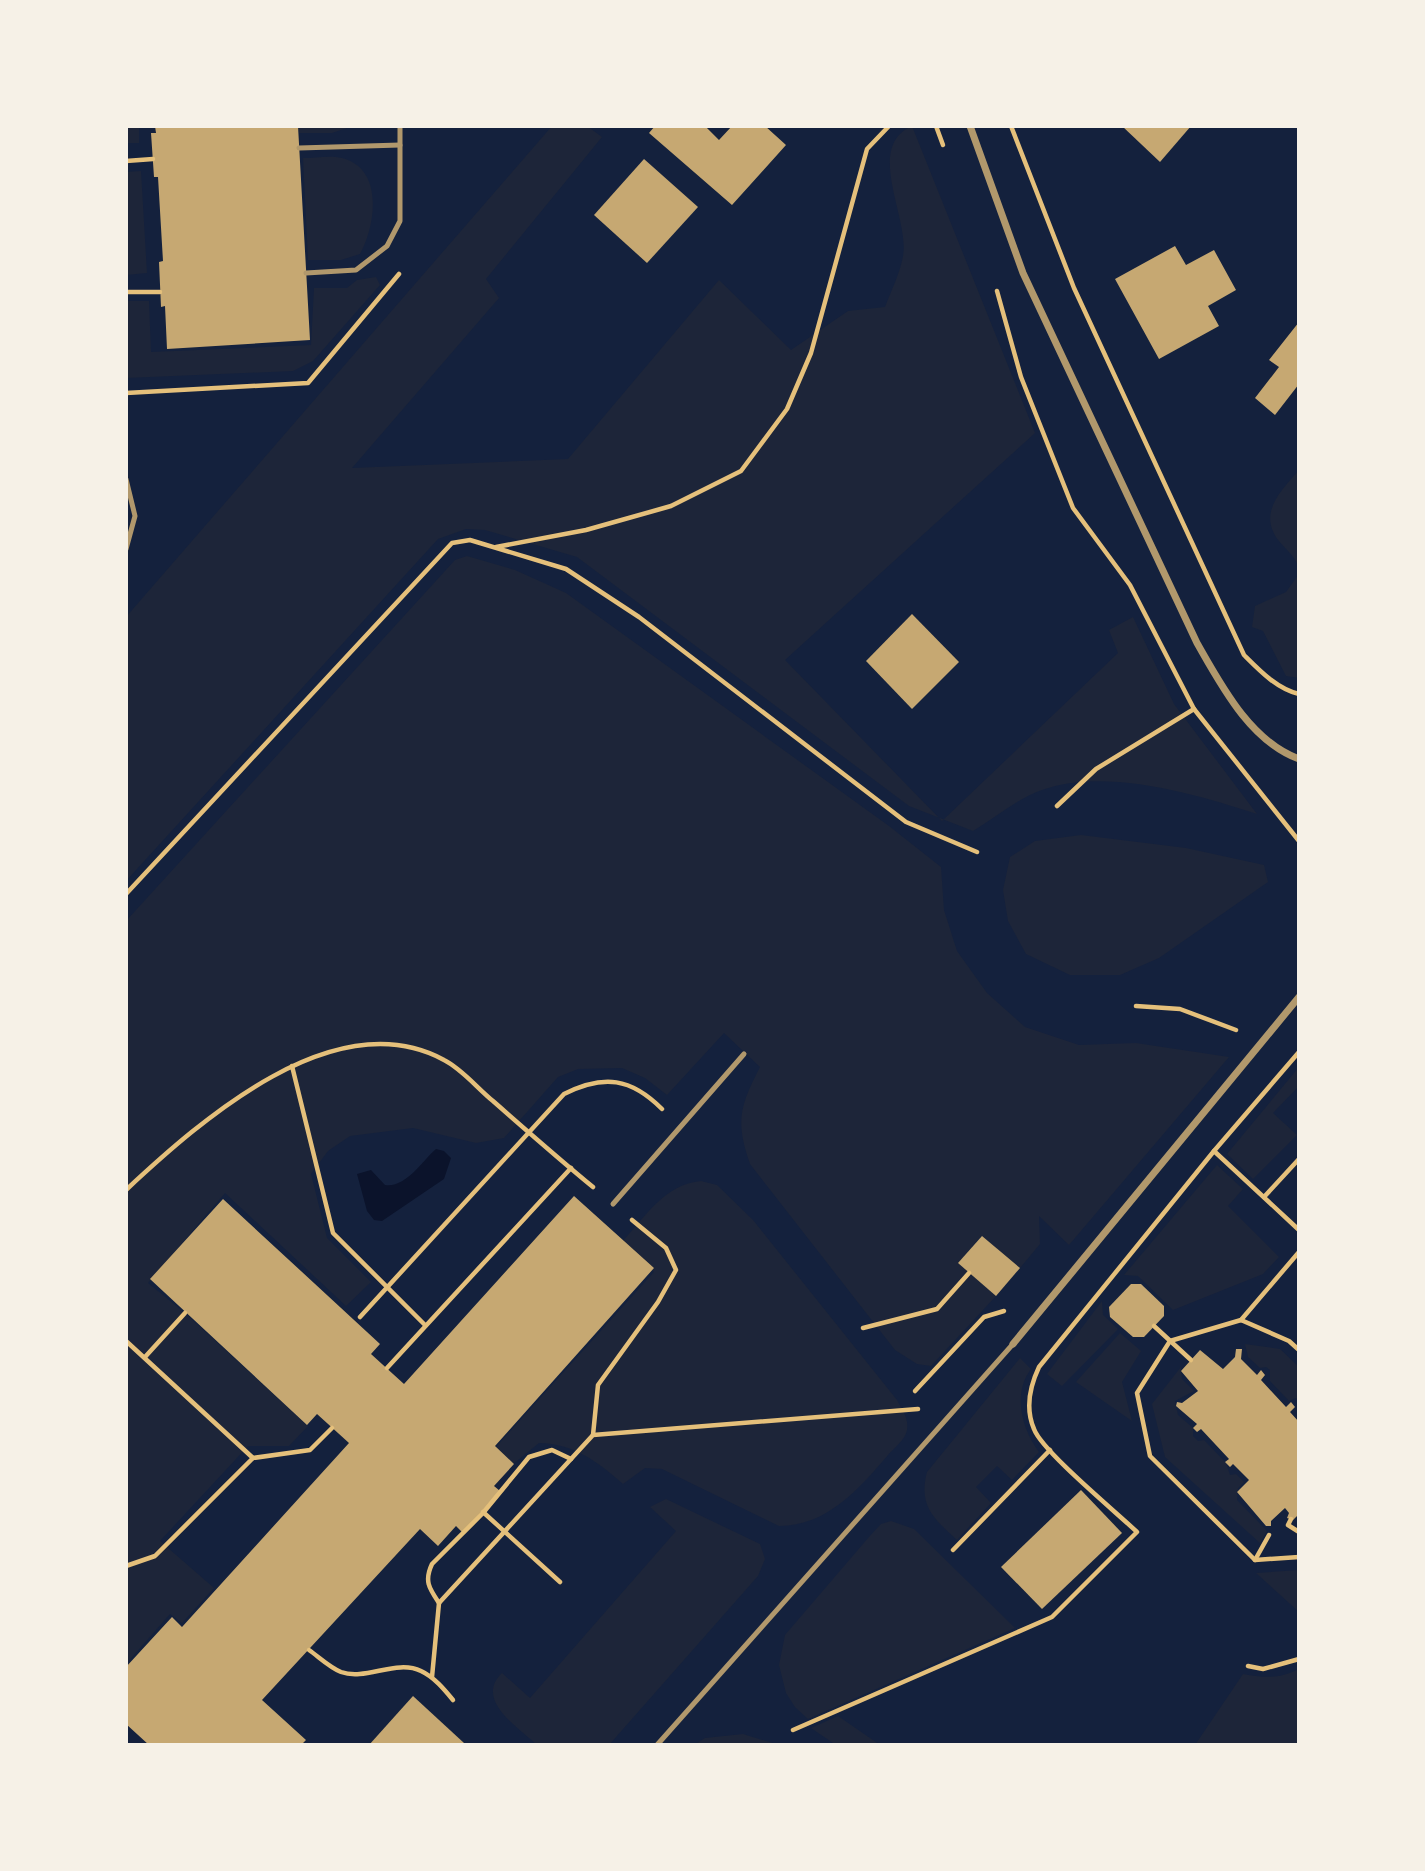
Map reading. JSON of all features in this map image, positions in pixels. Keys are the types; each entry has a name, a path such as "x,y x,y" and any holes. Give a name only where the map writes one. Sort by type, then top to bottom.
{"street":[{"path":"970,126 1023,273 1196,643 1224,691 1263,737 1299,759"},
{"path":"1013,1344 1299,997"}],"lane":[{"path":"306,273 356,270 387,246 400,221 400,126"},
{"path":"299,148 400,145"},
{"path":"126,479 135,516 126,549"},
{"path":"613,1204 744,1054"},
{"path":"657,1745 1013,1344"}],"path":[{"path":"493,547 586,530 671,506 741,471 792,398 811,353 867,149 889,126"},
{"path":"1011,126 1074,288 1244,655 1269,678 1289,692 1299,694"},
{"path":"126,161 153,159"},
{"path":"126,393 307,383 402,271"},
{"path":"126,292 160,292"},
{"path":"126,894 452,543 470,540 566,569 639,617 906,821 977,852"},
{"path":"1057,807 1096,769 1194,709"},
{"path":"1136,1006 1180,1009 1262,1039"},
{"path":"126,1190 160,1158 250,1090 292,1066 315,1056 352,1047 387,1044 417,1048 447,1061 666,1248 676,1270 659,1302 598,1385 593,1435 439,1603 432,1677"},
{"path":"793,1730 1052,1617 1137,1532 1050,1450 1033,1427 1030,1410 1032,1382 1040,1367 1214,1151 1299,1052"},
{"path":"292,1066 333,1233 425,1325"},
{"path":"360,1317 564,1094 585,1083 624,1083 646,1093 681,1127"},
{"path":"1214,1151 1299,1230"},
{"path":"1264,1197 1299,1159"},
{"path":"387,1368 571,1168"},
{"path":"1299,1252 1241,1320 1170,1341 1137,1393 1150,1456 1255,1560 1299,1557"},
{"path":"863,1328 937,1309 969,1273"},
{"path":"915,1391 984,1317 1000,1310 1009,1312"},
{"path":"145,1357 185,1313"},
{"path":"1241,1320 1289,1341 1299,1350"},
{"path":"1154,1326 1191,1360"},
{"path":"126,1341 253,1458"},
{"path":"593,1435 929,1408"},
{"path":"126,1566 155,1556 253,1458 310,1450 332,1428"},
{"path":"439,1603 427,1586 427,1574 432,1564 483,1512 529,1457 552,1450 571,1459"},
{"path":"953,1550 1050,1450"},
{"path":"483,1512 560,1583"},
{"path":"1291,1519 1288,1525 1299,1532"},
{"path":"1255,1560 1269,1535"},
{"path":"309,1650 341,1672 356,1674 402,1668 419,1670 432,1677 453,1700"},
{"path":"1248,1666 1263,1670 1299,1659"}],"shaded area":[{"path":"126,126 139,126 139,143 126,143"},
{"path":"298,126 353,126 332,133 299,133"},
{"path":"552,126 587,126 602,137 486,279 499,298 352,468 568,459 719,280 791,350 848,311 885,307 903,256 901,223 892,185 891,150 898,136 912,126 1035,433 785,660 939,818 909,806 577,557 485,530 466,529 438,539 126,881 126,617"},
{"path":"303,158 342,158 356,164 365,174 371,186 373,200 370,229 360,254 341,260 308,260"},
{"path":"141,171 147,273 126,275 126,172"},
{"path":"376,277 380,285 313,361 293,371 126,378 126,301 149,301 151,352 311,345 314,288 347,288 357,280"},
{"path":"1299,470 1299,568 1279,541 1270,521 1279,494"},
{"path":"467,556 515,570 566,593 889,826 941,867 944,910 957,951 987,993 1025,1027 1079,1045 1136,1043 1229,1057 1069,1245 1039,1216 1040,1244 1020,1268 981,1236 958,1263 996,1296 931,1366 917,1364 895,1350 750,1164 742,1136 742,1114 760,1067 724,1033 667,1095 645,1078 622,1068 578,1069 558,1077 504,1138 476,1143 413,1128 350,1136 328,1151 311,1174 327,1238 371,1282 346,1306 225,1193 148,1283 185,1313 308,1426 289,1446 248,1446 160,1541 214,1588 182,1623 170,1614 126,1664 126,921 455,560"},
{"path":"1299,574 1299,678 1286,676 1263,631 1252,627 1255,606 1286,592"},
{"path":"1133,617 1174,704 1257,814 1150,786 1094,781 1042,790 1015,803 973,831 944,820 1118,653 1109,630"},
{"path":"1081,835 1186,848 1264,865 1268,882 1159,958 1120,975 1070,975 1026,954 1008,921 1003,890 1010,857 1035,841"},
{"path":"1299,1067 1299,1086 1273,1113 1297,1135 1253,1179 1227,1154"},
{"path":"436,1149 444,1151 451,1158 444,1179 382,1221 374,1220 367,1211 357,1174 371,1170 385,1185 393,1185 413,1173"},
{"path":"1217,1165 1243,1189 1228,1206 1279,1257 1263,1274 1173,1310 1138,1276 1124,1275"},
{"path":"701,1181 717,1185 753,1220 897,1400 906,1418 907,1430 904,1437 865,1480 841,1503 812,1520 779,1526 662,1469 645,1468 623,1484 584,1455 552,1444 539,1443 512,1465 494,1449 654,1272 622,1242 666,1195 688,1183"},
{"path":"1102,1301 1103,1315 1118,1329 1062,1386 1047,1374"},
{"path":"1120,1333 1141,1351 1122,1382 1132,1421 1076,1382"},
{"path":"1245,1344 1280,1349 1299,1367 1299,1401 1296,1398 1289,1401 1270,1381 1270,1370 1266,1367 1260,1368 1248,1357"},
{"path":"1020,1358 1031,1369 1022,1389 1021,1411 1028,1433 1039,1452 1012,1480 997,1466 976,1487 991,1503 957,1540 935,1518 926,1503 927,1472"},
{"path":"1181,1367 1182,1379 1194,1391 1175,1401 1178,1415 1193,1428 1193,1436 1198,1441 1204,1440 1226,1463 1230,1475 1236,1474 1244,1482 1238,1488 1237,1500 1267,1531 1260,1543 1165,1457 1152,1404"},
{"path":"666,1499 760,1544 765,1559 758,1576 609,1745 537,1745 502,1712 493,1693 495,1683 502,1673 530,1698 676,1531 650,1507"},
{"path":"891,1521 914,1529 1015,1628 808,1719 795,1707 786,1693 779,1665 785,1635 881,1524"},
{"path":"1299,1570 1299,1612 1256,1573"},
{"path":"1299,1669 1299,1745 1195,1745 1243,1674 1272,1677"},
{"path":"838,1716 880,1745 836,1745 811,1728"},
{"path":"743,1734 779,1745 694,1745 705,1738"}],"building":[{"path":"155,126 298,126 310,340 167,349 165,306 161,307 159,262 163,261 158,177 154,177 151,133 156,133"},
{"path":"655,126 705,126 719,140 732,126 765,126 786,145 732,205 649,133"},
{"path":"1122,126 1191,126 1160,162"},
{"path":"644,159 698,207 647,263 594,215"},
{"path":"1175,246 1186,265 1214,250 1236,290 1208,306 1219,326 1159,359 1115,279"},
{"path":"1299,322 1299,384 1275,415 1255,398 1279,367 1269,360"},
{"path":"912,614 959,662 912,709 866,661"},
{"path":"574,1196 654,1268 495,1446 514,1464 494,1486 500,1491 463,1533 456,1526 438,1546 420,1529 262,1700 306,1740 301,1745 149,1745 126,1724 126,1667 172,1617 182,1627 349,1443 317,1414 307,1425 150,1279 223,1199 380,1344 371,1354 404,1384"},
{"path":"982,1236 1020,1268 996,1296 958,1263"},
{"path":"1131,1284 1141,1284 1164,1306 1164,1316 1144,1337 1133,1337 1110,1317 1109,1307"},
{"path":"1236,1349 1242,1349 1241,1359 1257,1375 1261,1370 1265,1375 1261,1380 1286,1407 1291,1402 1295,1407 1290,1412 1299,1422 1299,1514 1293,1520 1287,1518 1289,1513 1285,1508 1271,1521 1271,1526 1266,1526 1237,1492 1249,1480 1233,1464 1230,1467 1225,1462 1229,1459 1201,1429 1197,1432 1193,1428 1197,1424 1176,1406 1177,1402 1182,1403 1198,1391 1181,1371 1200,1350 1223,1369 1235,1357"},
{"path":"1081,1490 1122,1533 1042,1609 1001,1567"},
{"path":"413,1696 464,1743 369,1745"}]}
